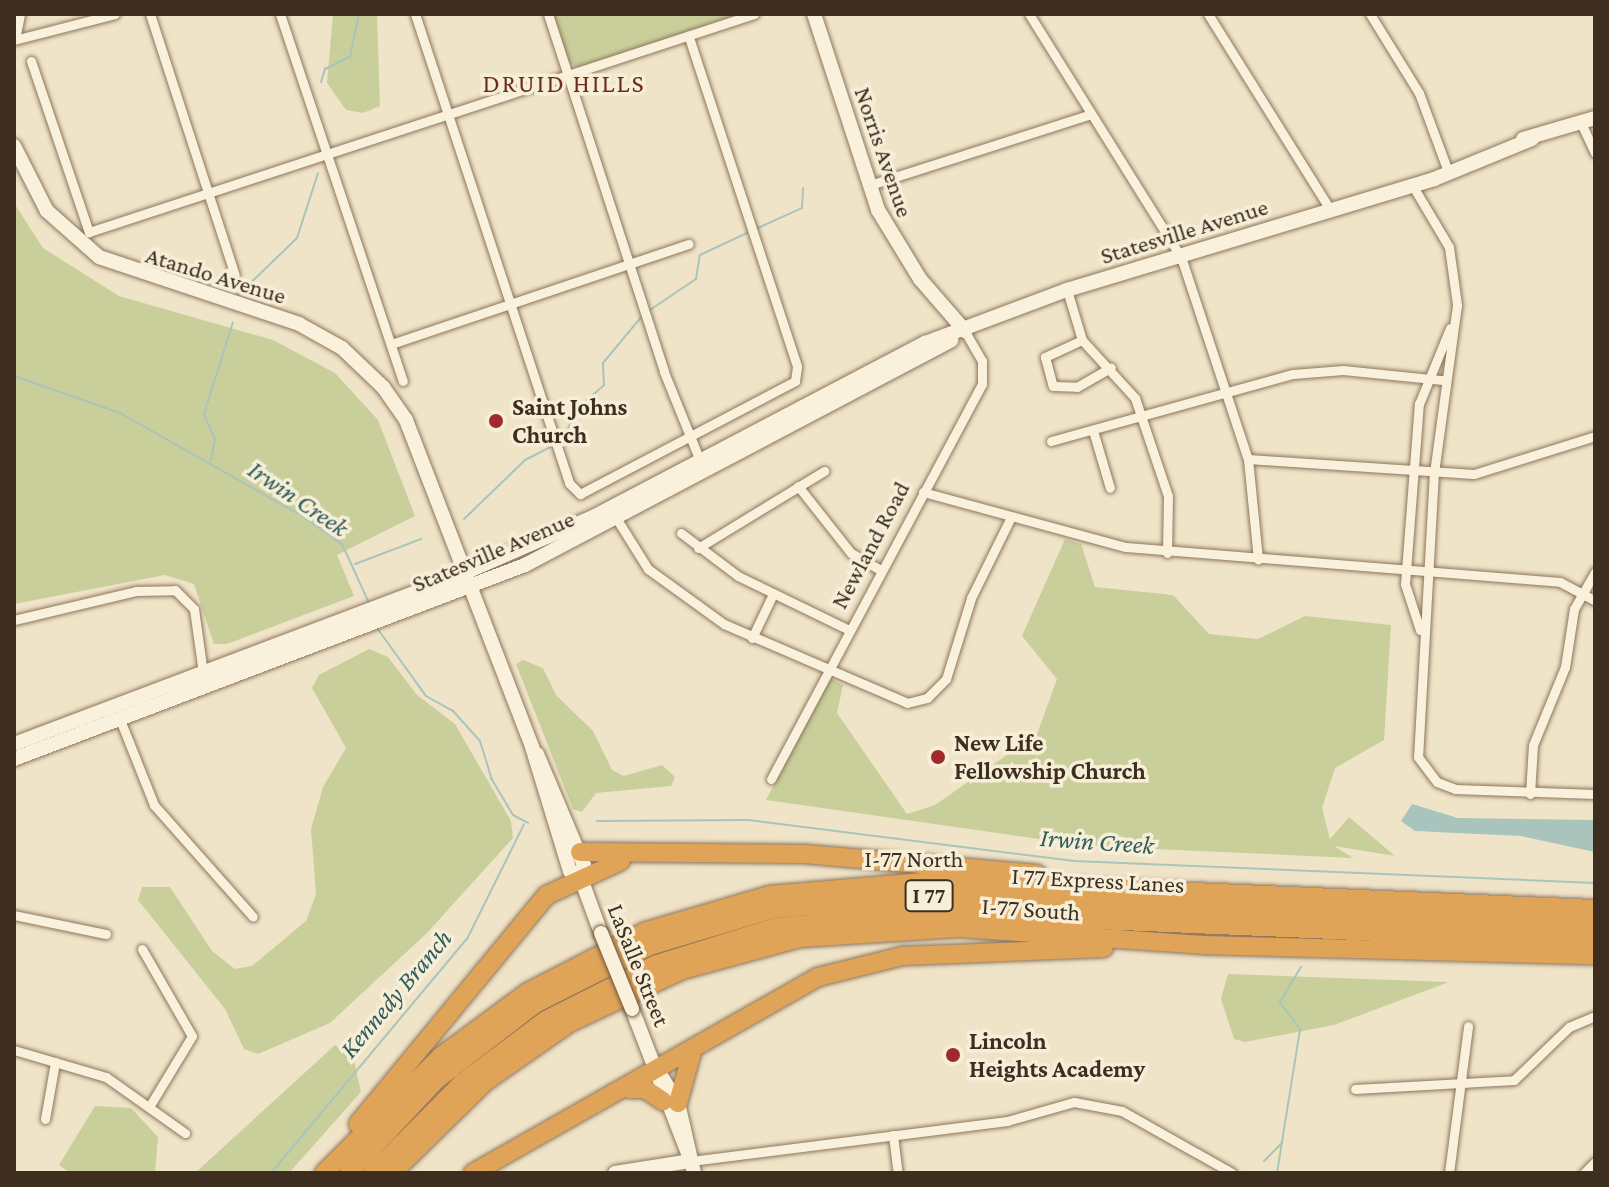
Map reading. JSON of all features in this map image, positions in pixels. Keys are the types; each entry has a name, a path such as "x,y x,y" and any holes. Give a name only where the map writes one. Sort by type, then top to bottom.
{"highway":[{"path":"580,852 631,857 816,854 1057,876 1085,889"},
{"path":"323,1173 473,980 551,891 580,876 631,857"},
{"name":"I-77 North","path":"323,1173 481,1024 556,975 665,924 770,895 858,883 1595,909"},
{"name":"I 77 Express Lanes","path":"349,1173 442,1075 535,1004 650,946 773,909 934,896 1595,924"},
{"name":"I 77 Express Lanes","path":"373,1173 447,1095 546,1020 657,964 776,927 961,914 1595,941"},
{"name":"I-77 South","path":"392,1173 471,1094 553,1033 643,985 738,951 830,933 934,928 1202,945 1595,955"},
{"path":"473,1173 630,1089 791,988 886,959 1202,945"},
{"path":"630,1089 671,1102 694,1049"}],"main road":[{"path":"14,38 18,14"},
{"name":"Norris Avenue","path":"814,14 870,185 901,252 965,331"},
{"name":"Statesville Avenue","path":"14,744 117,713 392,609 463,572 701,463 925,343 965,331 1067,290 1181,257 1415,181 1588,120"},
{"name":"Statesville Avenue","path":"1415,181 1446,166 1532,139"},
{"name":"Atando Avenue","path":"14,146 42,204 85,248 131,273 326,338 377,380 411,441 532,747 580,852 580,876 570,871 532,747"},
{"name":"Atando Avenue","path":"14,171 46,223 87,260 136,284 313,341 365,379 411,441"},
{"name":"Statesville Avenue","path":"392,609 469,588 618,521 965,331"},
{"name":"Statesville Avenue","path":"14,759 203,673 352,625"},
{"name":"LaSalle Street","path":"580,876 671,1102 692,1167"},
{"name":"LaSalle Street","path":"671,1102 678,1138 692,1167"},
{"path":"660,1165 674,1153 678,1138"},
{"path":"615,1173 660,1165 692,1167"}],"street":[{"path":"14,38 115,14"},
{"path":"150,14 235,275"},
{"path":"280,14 403,381"},
{"path":"415,14 557,446 575,491 592,492 795,381 797,366 688,35"},
{"path":"548,14 630,264 701,463"},
{"path":"31,61 89,232 754,14"},
{"path":"1029,14 1181,257 1248,459 1258,560"},
{"path":"1208,14 1329,208"},
{"path":"1370,14 1419,93 1446,166"},
{"path":"870,185 1091,114"},
{"path":"1588,120 1595,153"},
{"path":"1415,181 1454,267 1420,631 1415,739 1437,782 1530,794 1595,794"},
{"path":"391,344 689,244"},
{"path":"1067,290 1082,340 1130,384 1168,496 1167,553"},
{"path":"1420,631 1405,570 1413,470 1424,379 1450,328"},
{"name":"Newland Road","path":"771,779 982,384 982,361 965,331"},
{"path":"1082,340 1045,357 1053,386 1077,387 1111,367"},
{"path":"1051,441 1094,434 1226,389 1321,371 1442,380"},
{"path":"1094,434 1110,488"},
{"path":"1248,459 1434,472 1498,471 1595,436"},
{"path":"698,548 824,471"},
{"path":"798,486 851,553 881,570"},
{"path":"923,492 1010,519 1167,553 1426,572 1584,591 1595,601"},
{"path":"618,521 660,580 752,638 898,702 932,695 946,679 971,598 1010,519"},
{"path":"681,533 698,548 773,594 849,630"},
{"path":"1530,794 1533,745 1565,667 1584,591 1595,572"},
{"path":"14,620 136,591 175,590 194,609 203,673"},
{"path":"752,638 773,594"},
{"path":"117,713 154,805 253,917"},
{"path":"14,915 106,934"},
{"path":"142,949 192,1036 149,1107"},
{"path":"1355,1089 1514,1080 1569,1027 1595,1016"},
{"path":"1449,1173 1468,1026"},
{"path":"14,1050 106,1077 185,1133"},
{"path":"45,1119 55,1062"},
{"path":"692,1167 1091,1102 1122,1111 1232,1173"},
{"path":"893,1135 898,1173"},
{"path":"1584,1173 1595,1162"}],"green space":[{"path":"333,14 377,14 380,106 363,113 346,110 327,83"},
{"path":"552,14 739,14 579,68 568,62"},
{"path":"14,203 43,248 119,296 273,340 335,373 378,420 415,516 337,555 354,596 227,644 214,644 194,584 165,575 14,604"},
{"path":"1065,539 1081,544 1095,587 1173,595 1209,634 1258,639 1305,616 1391,625 1384,740 1335,768 1322,808 1330,839 1349,817 1395,856 1334,846 1353,858 1087,846 766,800 829,678 843,685 837,713 907,814 935,805 1037,734 1057,679 1022,636"},
{"path":"369,649 388,657 417,695 455,724 511,821 513,838 427,933 330,1023 258,1054 244,1049 225,1009 138,900 142,887 170,887 212,951 235,969 252,966 306,921 316,894 311,829 323,787 346,748 312,688 319,675"},
{"path":"523,660 543,668 556,695 593,731 612,770 624,776 662,765 675,777 671,786 596,793 582,812 573,809 516,664"},
{"path":"1228,974 1449,982 1334,1025 1245,1042 1234,1039 1221,999"},
{"path":"335,1045 353,1056 361,1092 289,1173 195,1173"},
{"path":"95,1106 131,1108 158,1137 155,1173 70,1173 59,1165"}],"water":[{"path":"1412,804 1458,818 1595,820 1595,852 1521,836 1415,831 1401,821"}],"waterway":[{"path":"321,82 325,69 350,57 359,14"},
{"path":"238,295 297,238 318,173"},
{"path":"758,228 802,208 803,188"},
{"path":"647,312 696,279 700,255 747,233"},
{"path":"561,441 579,407 604,385 603,363 642,316"},
{"path":"211,460 215,439 204,414 233,322"},
{"name":"Irwin Creek","path":"14,376 120,413 302,516 342,544 369,603"},
{"path":"464,519 525,460 552,446"},
{"path":"355,564 421,539"},
{"name":"Irwin Creek","path":"377,628 426,696 453,711 480,741 491,778 513,815 528,823"},
{"name":"Irwin Creek","path":"597,821 749,820 1074,861 1595,883"},
{"name":"Kennedy Branch","path":"271,1173 467,939 524,824"},
{"path":"1277,1173 1300,1029 1280,1002 1301,967"},
{"path":"1264,1161 1282,1143"}],"place":[{"name":"Saint Johns Church","path":"496,421"},
{"name":"New Life Fellowship Church","path":"938,757"},
{"name":"Lincoln Heights Academy","path":"953,1055"}],"district":[{"name":"DRUID HILLS","path":"564,84"}]}
